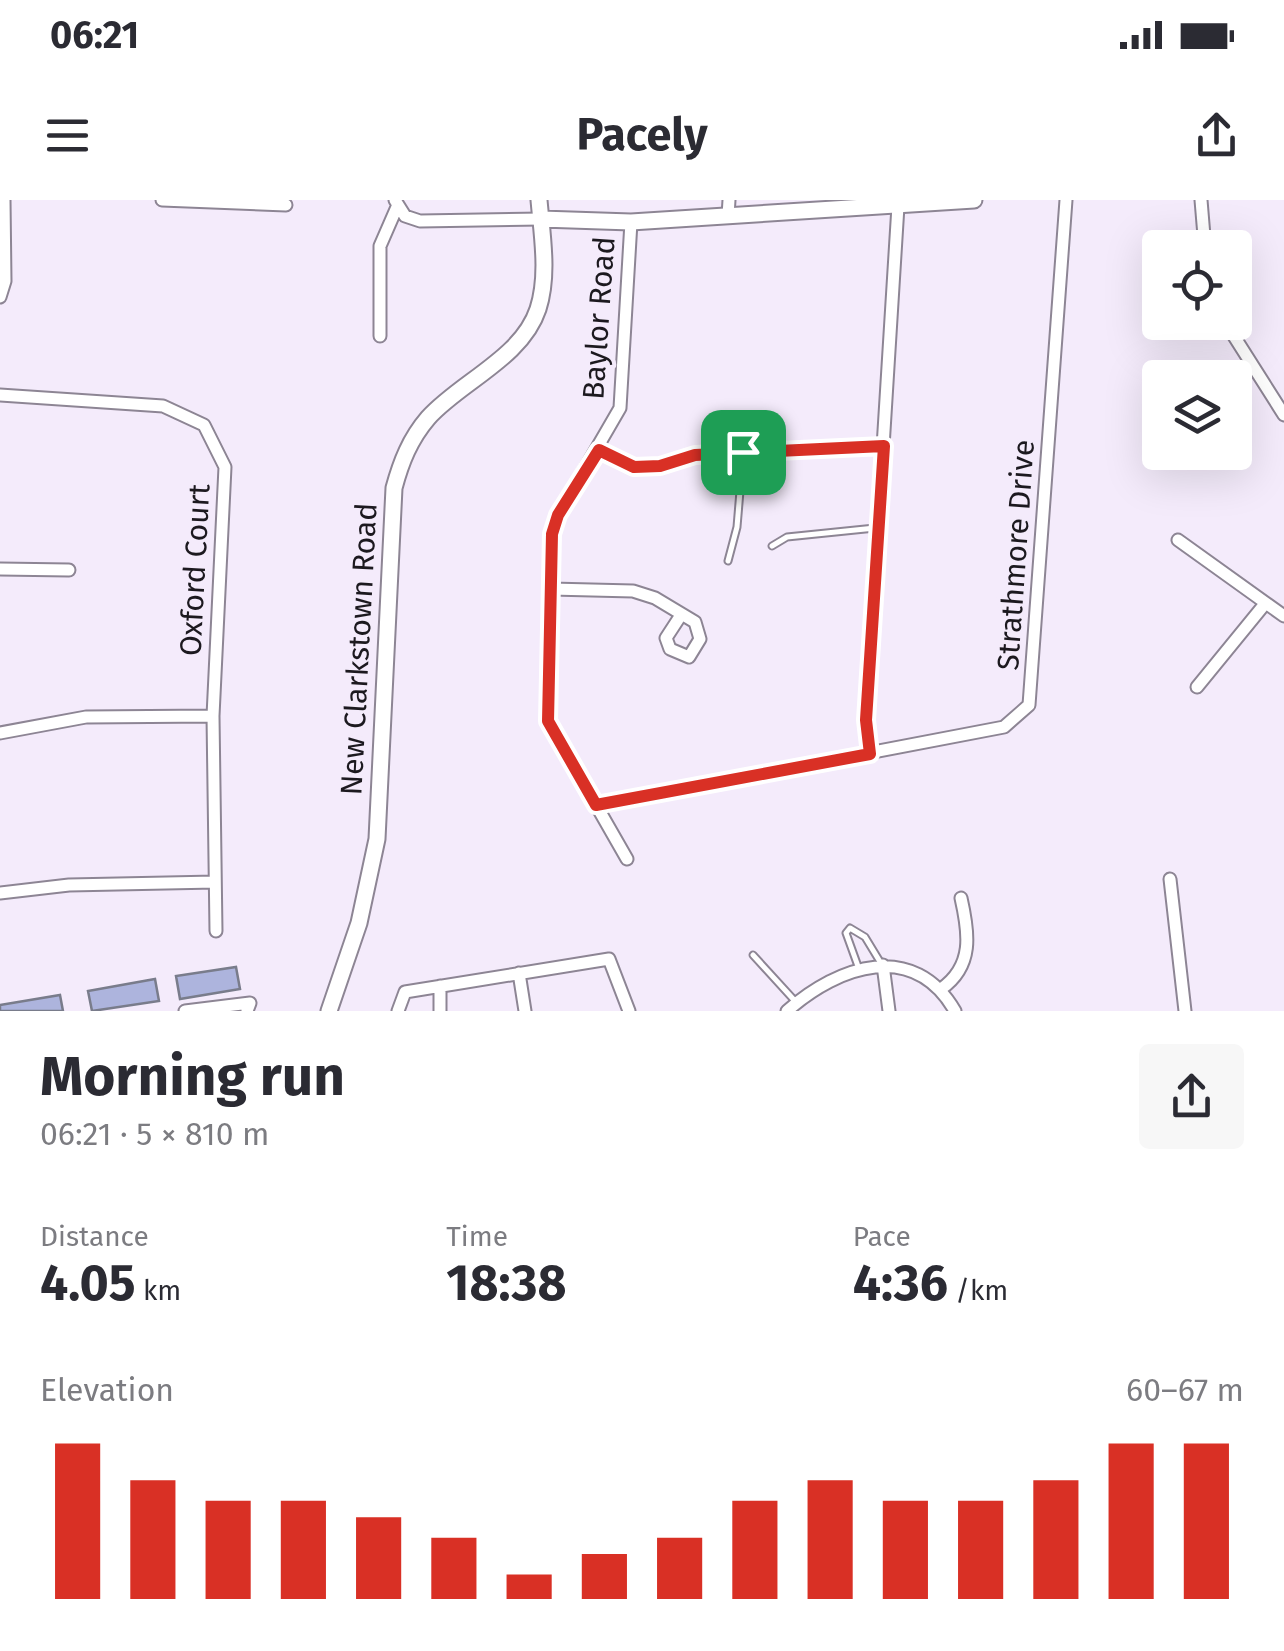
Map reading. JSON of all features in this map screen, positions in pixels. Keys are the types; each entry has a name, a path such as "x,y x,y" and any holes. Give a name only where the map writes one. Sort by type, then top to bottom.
{"street":[{"path":"0,297 4,282 4,200"},
{"path":"162,200 286,206"},
{"name":"New Clarkstown Road","path":"329,1011 359,923 377,839 390,516 398,475 414,436 429,416 508,350 537,312 542,288 539,200"},
{"path":"396,204 405,216 420,221 631,222 728,208 898,206 974,200"},
{"name":"Strathmore Drive","path":"596,805 1004,727 1028,705 1066,200"},
{"path":"1201,200 1204,230"},
{"path":"380,336 380,246 396,204"},
{"path":"870,754 866,720 898,206"},
{"name":"Baylor Road","path":"627,859 548,721 552,534 558,515 620,408 631,222"},
{"path":"1236,340 1284,415"},
{"name":"Oxford Court","path":"0,395 163,406 204,425 225,467 212,716 216,931"},
{"path":"599,450 634,467 660,466 695,455 884,446"},
{"path":"1178,540 1284,616"},
{"path":"0,569 69,570"},
{"path":"551,589 632,591 656,598 681,615"},
{"path":"1197,687 1264,605"},
{"path":"0,734 86,717 212,716"},
{"path":"1170,879 1185,1011"},
{"path":"0,893 68,885 215,882"},
{"path":"942,989 955,979 965,960 968,939 961,898"},
{"path":"398,1011 405,992 609,958 629,1011"},
{"path":"882,965 889,1011"},
{"path":"794,1007 860,969 882,965 921,972 942,989 955,1011"},
{"path":"520,972 525,1011"},
{"path":"440,986 440,1011"},
{"path":"185,1011 250,1003 247,1011"}],"lane":[{"path":"728,561 738,527 743,452"},
{"path":"772,546 788,537 878,527"},
{"path":"860,969 846,933 850,928 865,937 882,965"},
{"path":"753,955 794,1007"}],"building":[{"path":"236,967 240,989 180,999 176,976"},
{"path":"155,979 159,1001 92,1011 88,991"},
{"path":"60,995 63,1011 0,1011 0,1005"}],"route":[{"path":"884,446 866,720 870,754 596,805 548,721 552,534 558,515 599,450 634,467 660,466 695,455 743,452 884,446"}]}
